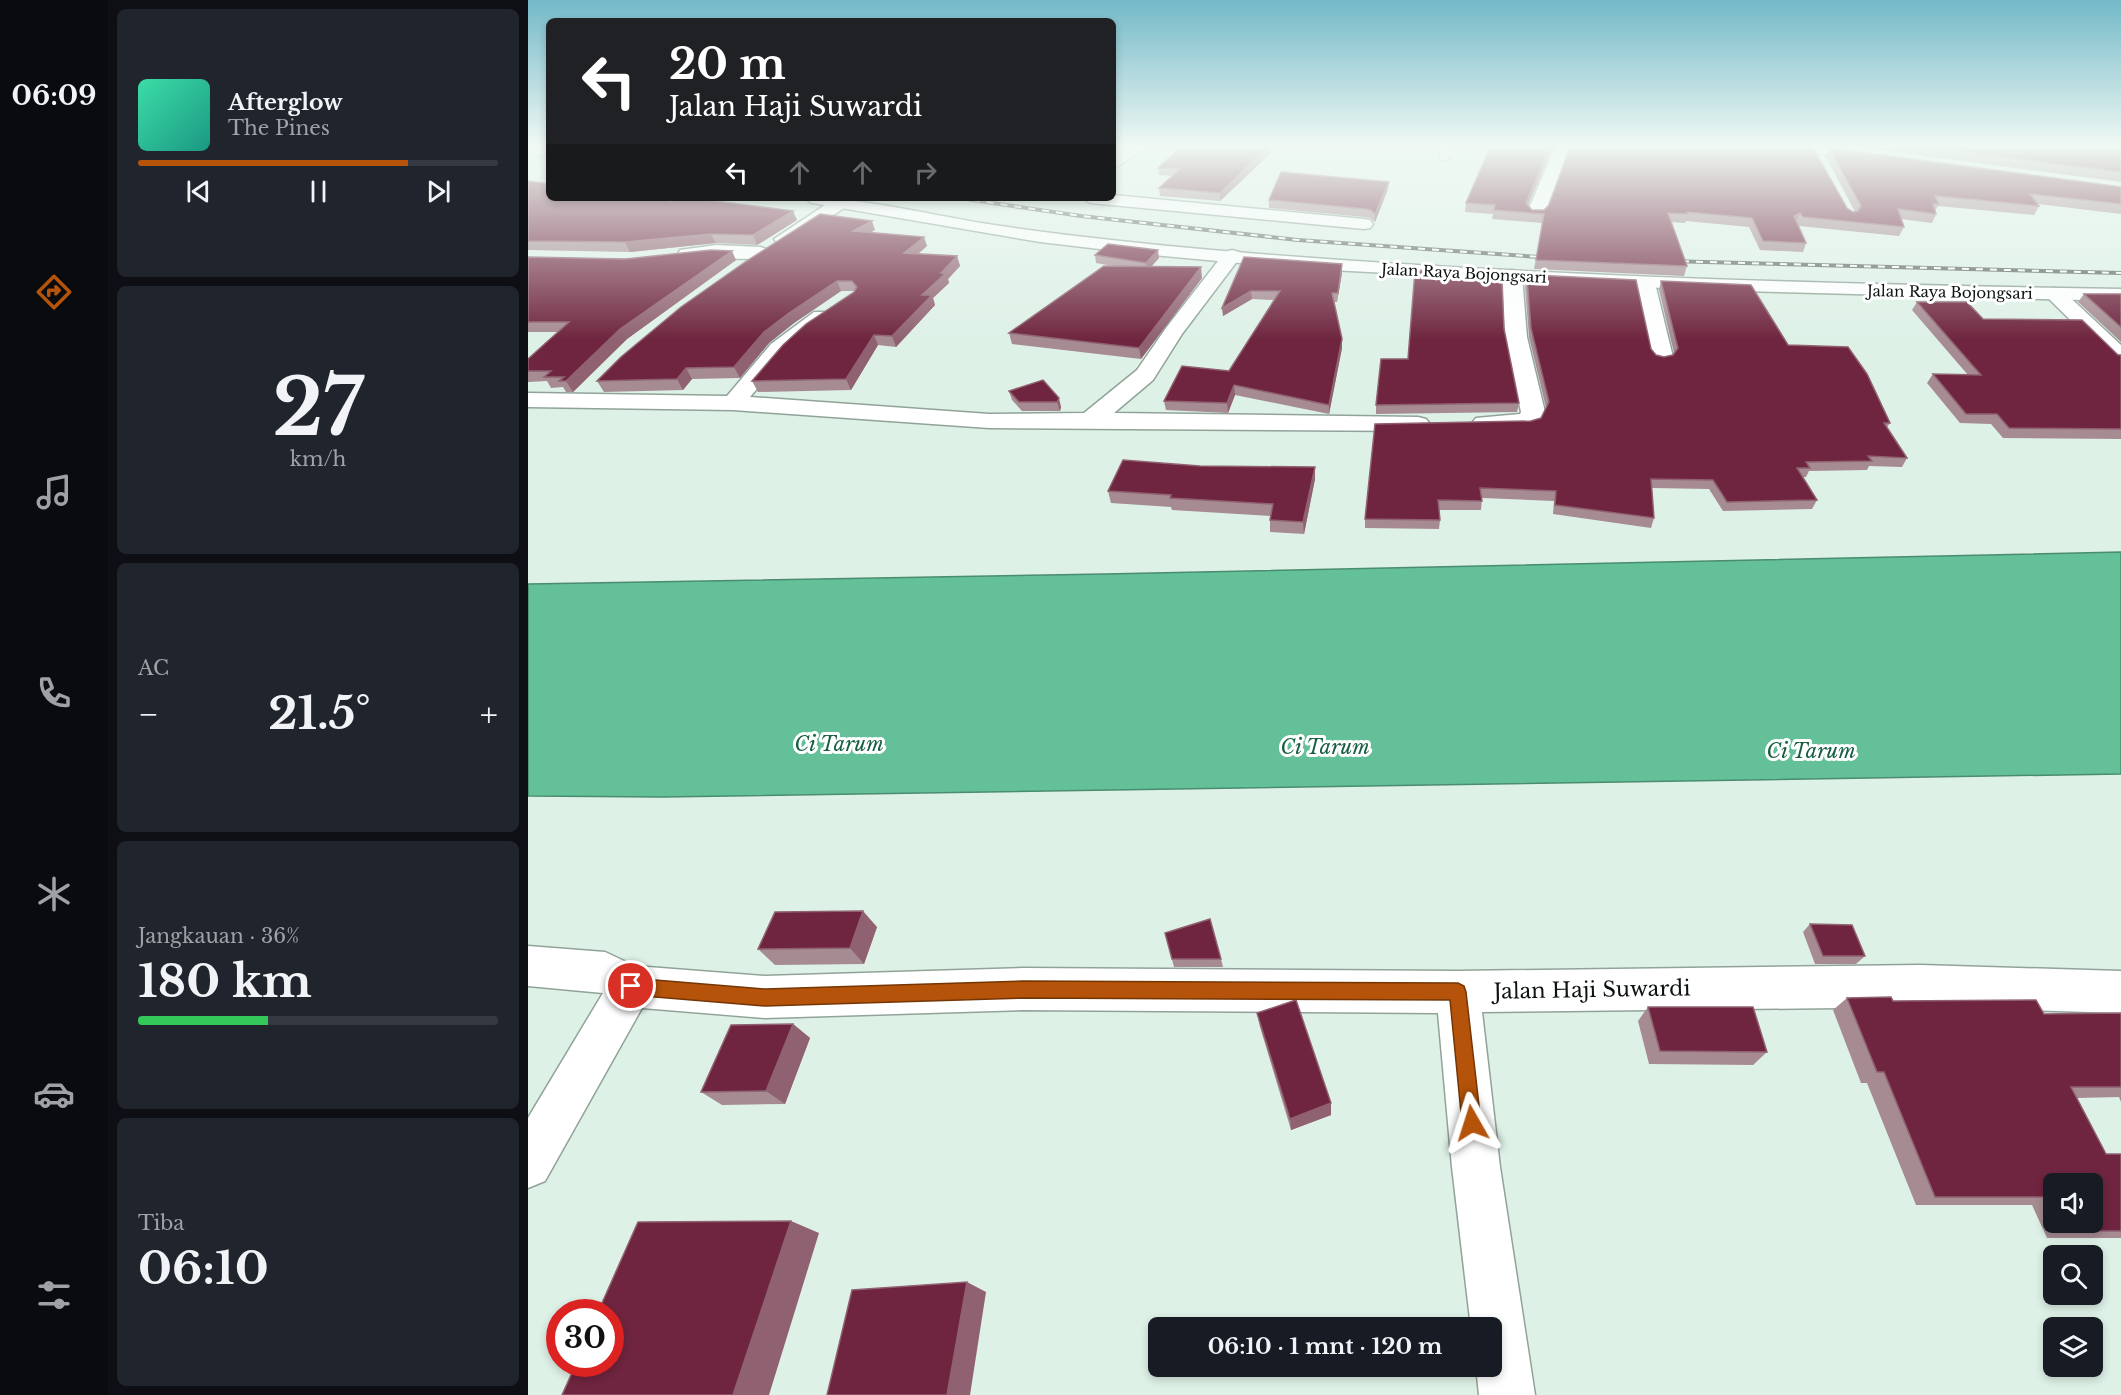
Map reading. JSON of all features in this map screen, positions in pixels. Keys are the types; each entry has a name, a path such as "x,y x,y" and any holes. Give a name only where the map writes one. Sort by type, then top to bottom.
{"street":[{"path":"732,273 829,210"},
{"name":"Jalan Raya Bojongsari","path":"882,210 1040,237 1232,256 1512,276 1645,284 1815,290 2121,295"},
{"path":"1218,210 1364,224"},
{"path":"668,256 716,251 760,254"},
{"path":"1090,420 1145,375 1173,332 1232,256"},
{"path":"528,399 587,393 989,421 1525,422 1530,421 1533,412 1516,337 1512,276"},
{"path":"1645,284 1662,357"},
{"path":"2055,294 2121,357"},
{"path":"733,403 778,349 802,329 840,304"},
{"path":"528,966 605,972 631,986 528,1164"},
{"name":"Jalan Haji Suwardi","path":"631,986 765,997 1023,989 1458,992 1921,986 2121,992"},
{"path":"1458,992 1476,1167 1507,1395"}],"water":[{"name":"Ci Tarum","path":"2121,552 2121,774 663,797 528,796 528,584"}],"building":[{"path":"528,210 793,211 753,235 711,234 625,242 528,241"},
{"path":"1495,210 1850,210 1853,212 1898,210 1904,227 1803,217 1800,213 1794,216 1806,243 1763,241 1752,218 1687,212 1688,214 1668,213 1687,266 1536,260 1544,214"},
{"path":"1906,210 1935,210 1936,214"},
{"path":"820,214 872,221 853,231 924,237 904,253 957,256 941,273 946,273 922,295 932,295 892,336 874,335 846,379 752,381 783,345 806,324 854,292 857,287 852,281 837,281 789,313 764,332 734,367 686,368 677,379 597,381 621,357 681,307 745,262"},
{"path":"1108,244 1158,250 1146,263 1095,255"},
{"path":"711,250 732,251 620,329 566,381 559,381 564,377 544,377 551,371 528,371 528,359 569,322 528,322 528,257 625,259"},
{"path":"1244,257 1342,264 1338,293 1332,293 1342,339 1329,405 1234,385 1227,403 1164,401 1182,366 1229,371 1280,291 1251,291 1222,308"},
{"path":"1104,266 1201,267 1139,348 1009,333"},
{"path":"1415,270 1454,273 1453,279 1502,279 1504,329 1519,403 1376,405 1381,359 1408,359"},
{"path":"1533,275 1636,280 1651,349 1656,355 1664,357 1673,355 1678,348 1661,281 1751,285 1788,345 1848,347 1867,374 1890,423 1884,423 1907,458 1868,456 1872,461 1806,462 1810,468 1797,468 1817,500 1727,502 1713,480 1651,479 1654,518 1555,505 1556,491 1480,488 1482,501 1438,500 1440,520 1365,519 1375,424 1531,421 1541,418 1549,402 1531,328 1527,279 1533,279"},
{"path":"2084,294 2121,294 2121,327"},
{"path":"1917,302 1967,302 1983,319 2082,320 2118,355 2121,355 2121,429 2009,428 1997,414 1966,414 1933,374 1981,375"},
{"path":"1043,380 1059,398 1057,402 1019,402 1009,391"},
{"path":"1123,460 1200,466 1315,467 1303,522 1270,520 1273,504 1170,498 1171,495 1108,491"},
{"path":"863,911 850,948 758,949 775,912"},
{"path":"1210,919 1221,959 1172,959 1165,933"},
{"path":"1810,924 1852,925 1865,956 1823,956"},
{"path":"1891,997 1893,1001 2036,1000 2044,1014 2121,1013 2121,1087 2071,1087 2106,1154 2121,1154 2121,1231 2103,1231 2103,1173 2043,1173 2043,1197 1935,1197 1884,1072 1877,1072 1847,998"},
{"path":"1296,1000 1331,1103 1290,1119 1257,1013"},
{"path":"1648,1007 1753,1007 1767,1052 1660,1051"},
{"path":"793,1024 766,1091 701,1092 731,1025"},
{"path":"791,1221 733,1395 562,1395 570,1377 624,1377 624,1299 604,1299 638,1222"},
{"path":"967,1282 947,1395 827,1395 852,1290"}],"railway":[{"path":"1041,210 1298,240 1554,258"},
{"path":"1668,261 2121,273"}],"route":[{"path":"631,986 715,995 765,997 1023,989 1458,992 1472,1123"}]}
